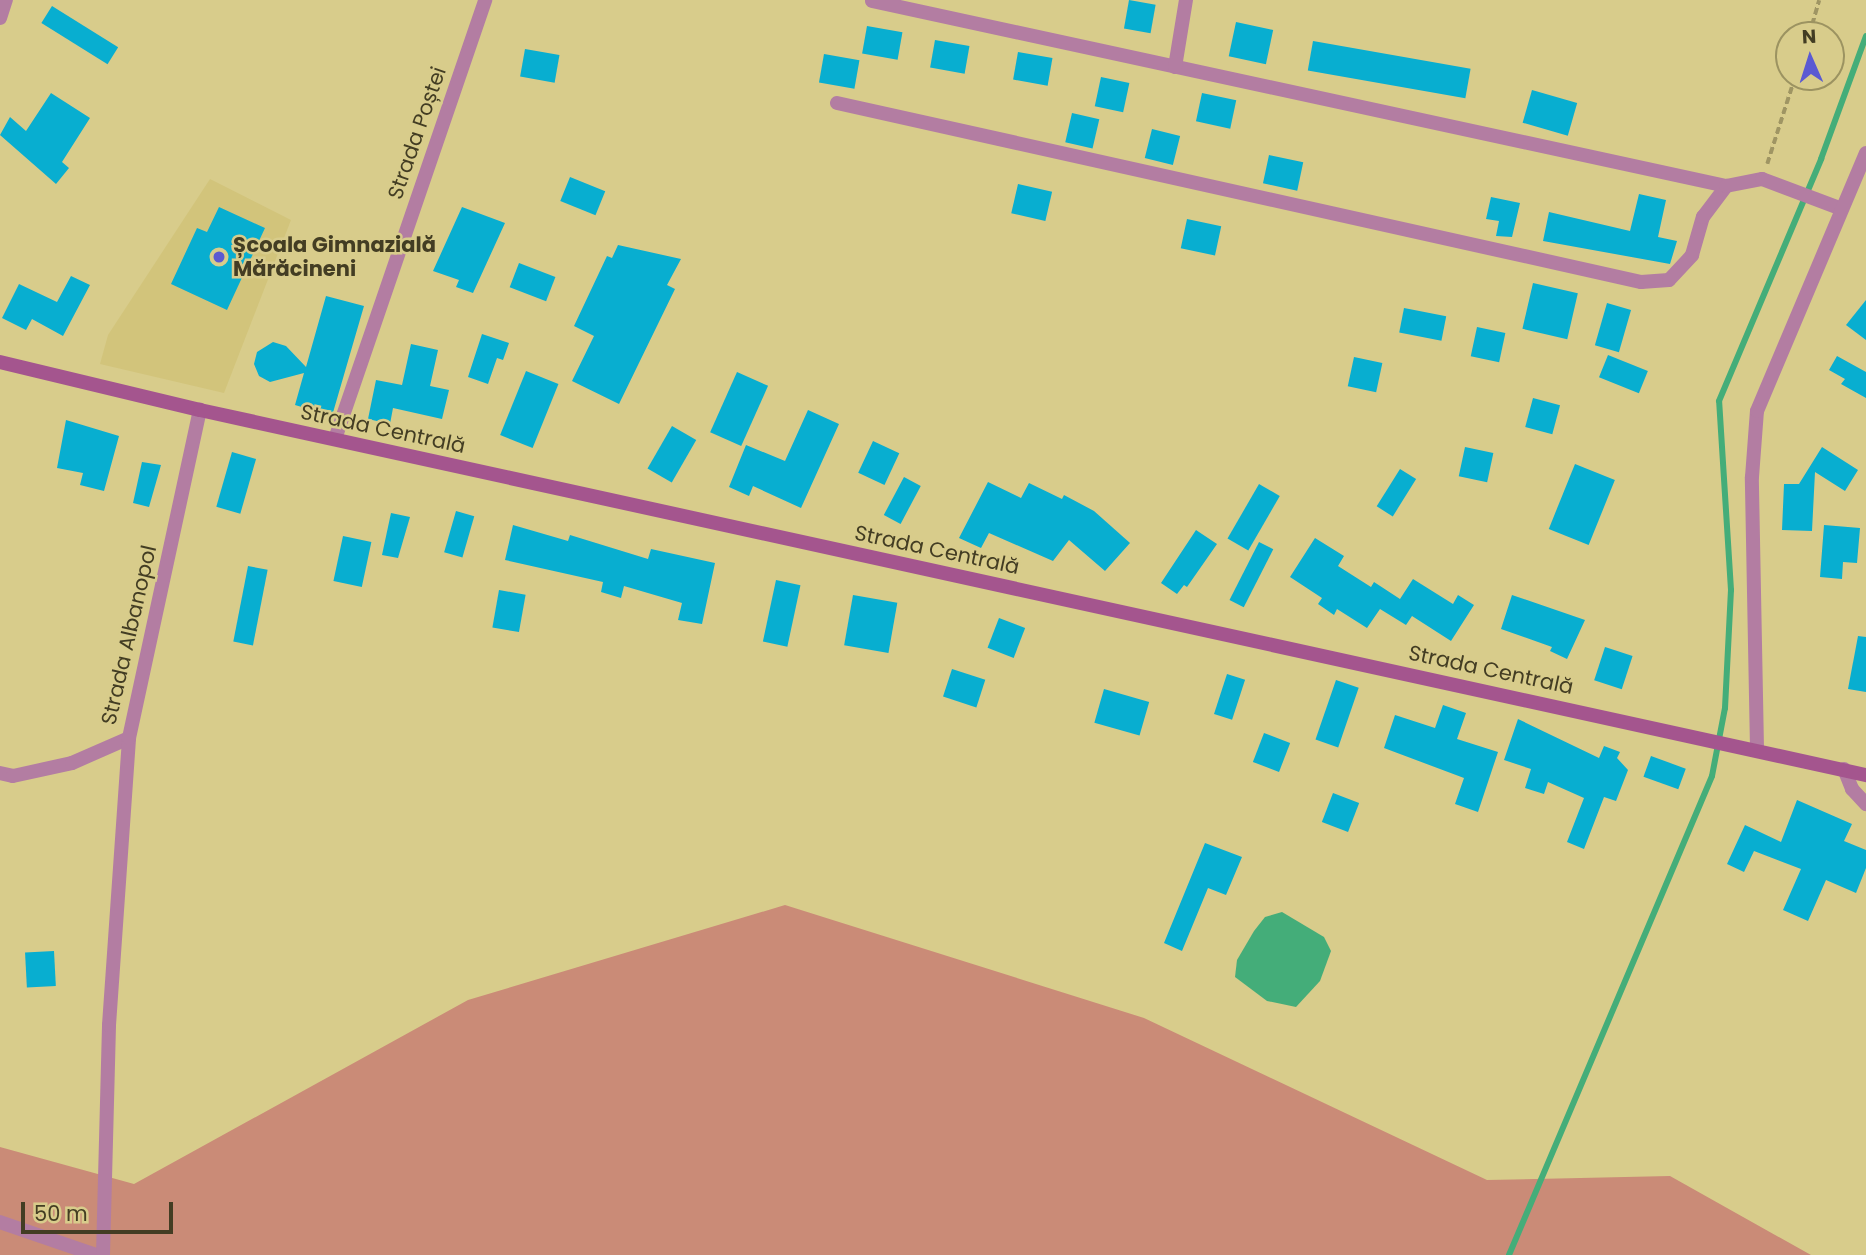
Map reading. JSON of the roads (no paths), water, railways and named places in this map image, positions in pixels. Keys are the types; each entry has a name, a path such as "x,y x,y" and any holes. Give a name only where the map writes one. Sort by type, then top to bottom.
{"main road":[{"name":"Strada Centrală","path":"0,362 200,410 1704,736 1866,775"}],"street":[{"path":"0,18 6,0"},
{"name":"Strada Poștei","path":"335,439 485,0"},
{"path":"1175,67 1186,0"},
{"path":"872,1 1726,186 1762,179 1842,209"},
{"path":"836,103 1641,282 1669,280 1692,255 1703,217 1726,186"},
{"path":"1757,748 1752,477 1757,411 1866,153"},
{"name":"Strada Albanopol","path":"0,773 13,776 72,763 129,738 200,410"},
{"path":"103,1255 109,1025 129,738"},
{"path":"1844,769 1852,789 1866,804"},
{"path":"0,1222 96,1255"}],"waterway":[{"path":"1509,1255 1712,776 1725,708 1731,590 1719,401 1821,159 1866,36"}],"place":[{"name":"Școala Gimnazială Mărăcineni","path":"219,257"}]}
